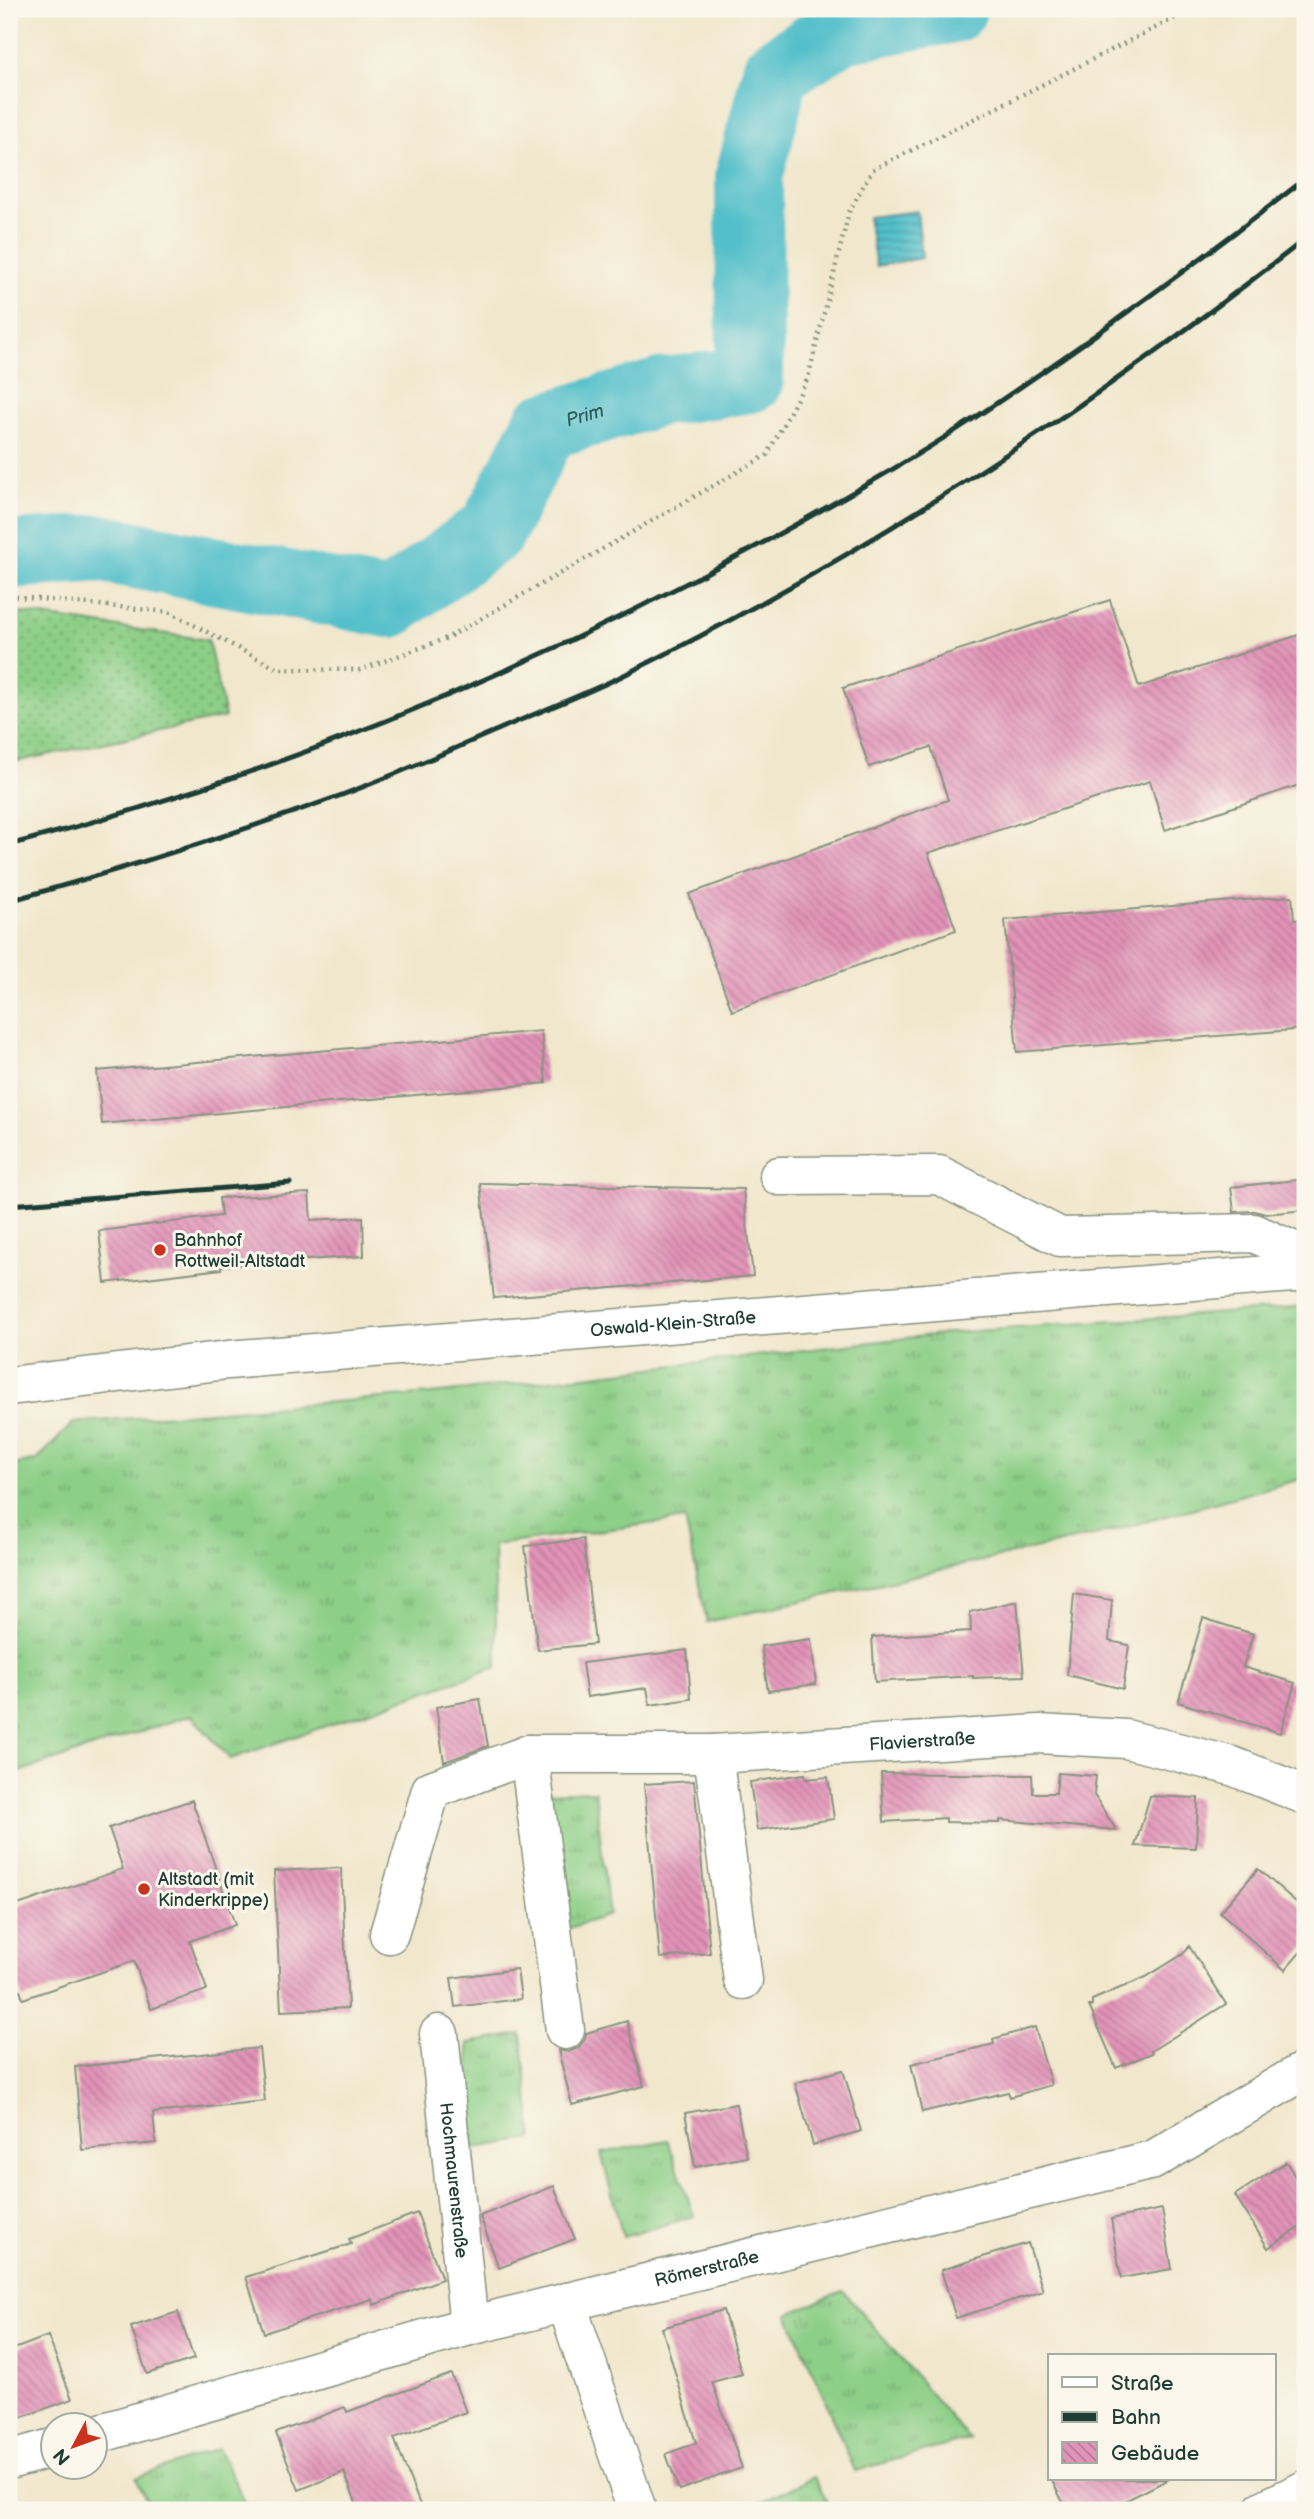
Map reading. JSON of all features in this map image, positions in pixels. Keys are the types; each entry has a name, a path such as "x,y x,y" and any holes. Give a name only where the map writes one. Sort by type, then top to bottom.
{"street":[{"path":"779,1176 939,1175 1060,1237 1254,1233 1305,1256"},
{"name":"Oswald-Klein-Straße","path":"25,1384 229,1360 1305,1272"},
{"name":"Flavierstraße","path":"529,1754 713,1754 1039,1734 1126,1739 1232,1766 1305,1795"},
{"path":"389,1934 431,1790 529,1754 565,2030"},
{"path":"713,1754 743,1980"},
{"name":"Hochmaurenstraße","path":"439,2035 469,2326"},
{"name":"Römerstraße","path":"108,2431 469,2326 1153,2160 1305,2070"},
{"path":"566,2302 637,2510"},
{"path":"9,2460 38,2452"},
{"path":"1263,2510 1305,2490"}],"path":[{"path":"9,596 169,612 278,669 360,670 447,638 767,455 808,378 849,212 872,170 1193,9"}],"green space":[{"path":"23,613 208,640 225,717 9,763 9,615"},
{"path":"1305,1307 1305,1478 1097,1535 707,1622 685,1519 494,1545 497,1667 230,1759 191,1715 9,1775 9,1466 37,1460 73,1423 431,1394 949,1333"},
{"path":"595,1791 609,1915 566,1929 549,1793"},
{"path":"521,2034 533,2139 472,2148 468,2043"},
{"path":"668,2140 694,2216 623,2237 601,2153"},
{"path":"843,2291 969,2439 855,2471 788,2314"},
{"path":"218,2448 249,2510 151,2510 136,2478"},
{"path":"814,2477 831,2510 745,2510"}],"water":[{"path":"917,211 922,258 876,266 868,217"}],"building":[{"path":"1110,600 1139,687 1305,633 1305,783 1165,830 1150,781 928,853 956,930 732,1011 689,894 948,800 931,747 869,767 843,688"},
{"path":"1292,896 1294,920 1305,919 1305,1029 1017,1052 1005,920"},
{"path":"541,1031 546,1083 102,1124 97,1071"},
{"path":"1305,1179 1305,1210 1266,1214 1254,1211 1234,1212 1231,1187"},
{"path":"480,1183 743,1189 753,1276 494,1298"},
{"path":"309,1193 311,1220 363,1217 364,1256 221,1266 221,1269 105,1283 99,1231 221,1216 219,1198"},
{"path":"583,1539 595,1644 538,1650 525,1546"},
{"path":"1074,1594 1112,1600 1109,1641 1129,1645 1123,1689 1067,1675"},
{"path":"1017,1601 1024,1676 875,1682 872,1637 971,1631 970,1612"},
{"path":"1203,1618 1253,1634 1243,1667 1295,1683 1280,1733 1178,1702"},
{"path":"811,1639 816,1684 768,1691 761,1646"},
{"path":"687,1650 691,1699 650,1705 647,1688 587,1697 582,1663"},
{"path":"480,1699 488,1746 444,1762 436,1707"},
{"path":"881,1773 1032,1775 1033,1793 1056,1793 1058,1773 1096,1776 1094,1795 1116,1830 1000,1820 1000,1823 946,1822 946,1818 884,1822"},
{"path":"805,1774 806,1779 828,1777 834,1819 757,1830 750,1782"},
{"path":"694,1781 710,1953 660,1958 644,1784"},
{"path":"1150,1796 1198,1798 1196,1848 1135,1846"},
{"name":"Altstadt (mit Kinderkrippe)","path":"192,1800 235,1925 190,1941 207,1990 151,2009 134,1961 23,1999 9,1959 9,1908 123,1869 109,1828"},
{"path":"341,1868 348,2008 281,2011 274,1871"},
{"path":"1258,1869 1305,1910 1305,1947 1285,1970 1220,1912"},
{"path":"1189,1946 1226,2004 1151,2051 1152,2053 1116,2068 1089,2006 1092,2006 1092,2000 1146,1977 1183,1954"},
{"path":"517,1969 521,1999 455,2007 451,1978"},
{"path":"627,2021 644,2086 572,2105 558,2050 568,2052 578,2048 586,2033"},
{"path":"1035,2027 1051,2085 1010,2097 1008,2092 922,2112 911,2064 994,2044 993,2039"},
{"path":"259,2048 265,2101 153,2113 156,2143 82,2150 75,2067"},
{"path":"843,2070 861,2131 813,2145 795,2083"},
{"path":"736,2104 747,2157 695,2167 685,2113"},
{"path":"1286,2162 1305,2192 1305,2224 1268,2248 1235,2195"},
{"path":"554,2186 575,2239 499,2268 480,2216"},
{"path":"1162,2209 1172,2269 1121,2278 1111,2219"},
{"path":"417,2213 442,2279 374,2305 372,2299 264,2333 246,2277 351,2244 349,2239"},
{"path":"1028,2243 1043,2291 956,2318 941,2270"},
{"path":"723,2310 742,2374 712,2382 742,2468 679,2490 666,2454 696,2443 662,2328"},
{"path":"178,2312 194,2359 147,2374 131,2327"},
{"path":"48,2336 72,2399 9,2422 9,2351"},
{"path":"451,2374 466,2412 394,2438 422,2510 359,2510 344,2472 299,2490 276,2433 345,2407 347,2412"},
{"path":"1052,2480 1167,2480 1107,2510 1067,2510"}],"waterway":[{"name":"Prim","path":"9,555 99,548 390,604 492,530 546,426 661,392 750,379 749,177 776,71 842,29 953,9"}],"railway":[{"path":"9,845 110,817 309,750 504,671 693,580 834,503 953,432 1143,301 1305,179"},
{"path":"9,901 175,852 339,796 624,675 803,580 976,475 1143,361 1305,239"},
{"path":"9,1205 290,1183"}],"place":[{"name":"Bahnhof Rottweil-Altstadt","path":"160,1250"},
{"name":"Altstadt (mit Kinderkrippe)","path":"144,1889"}]}
